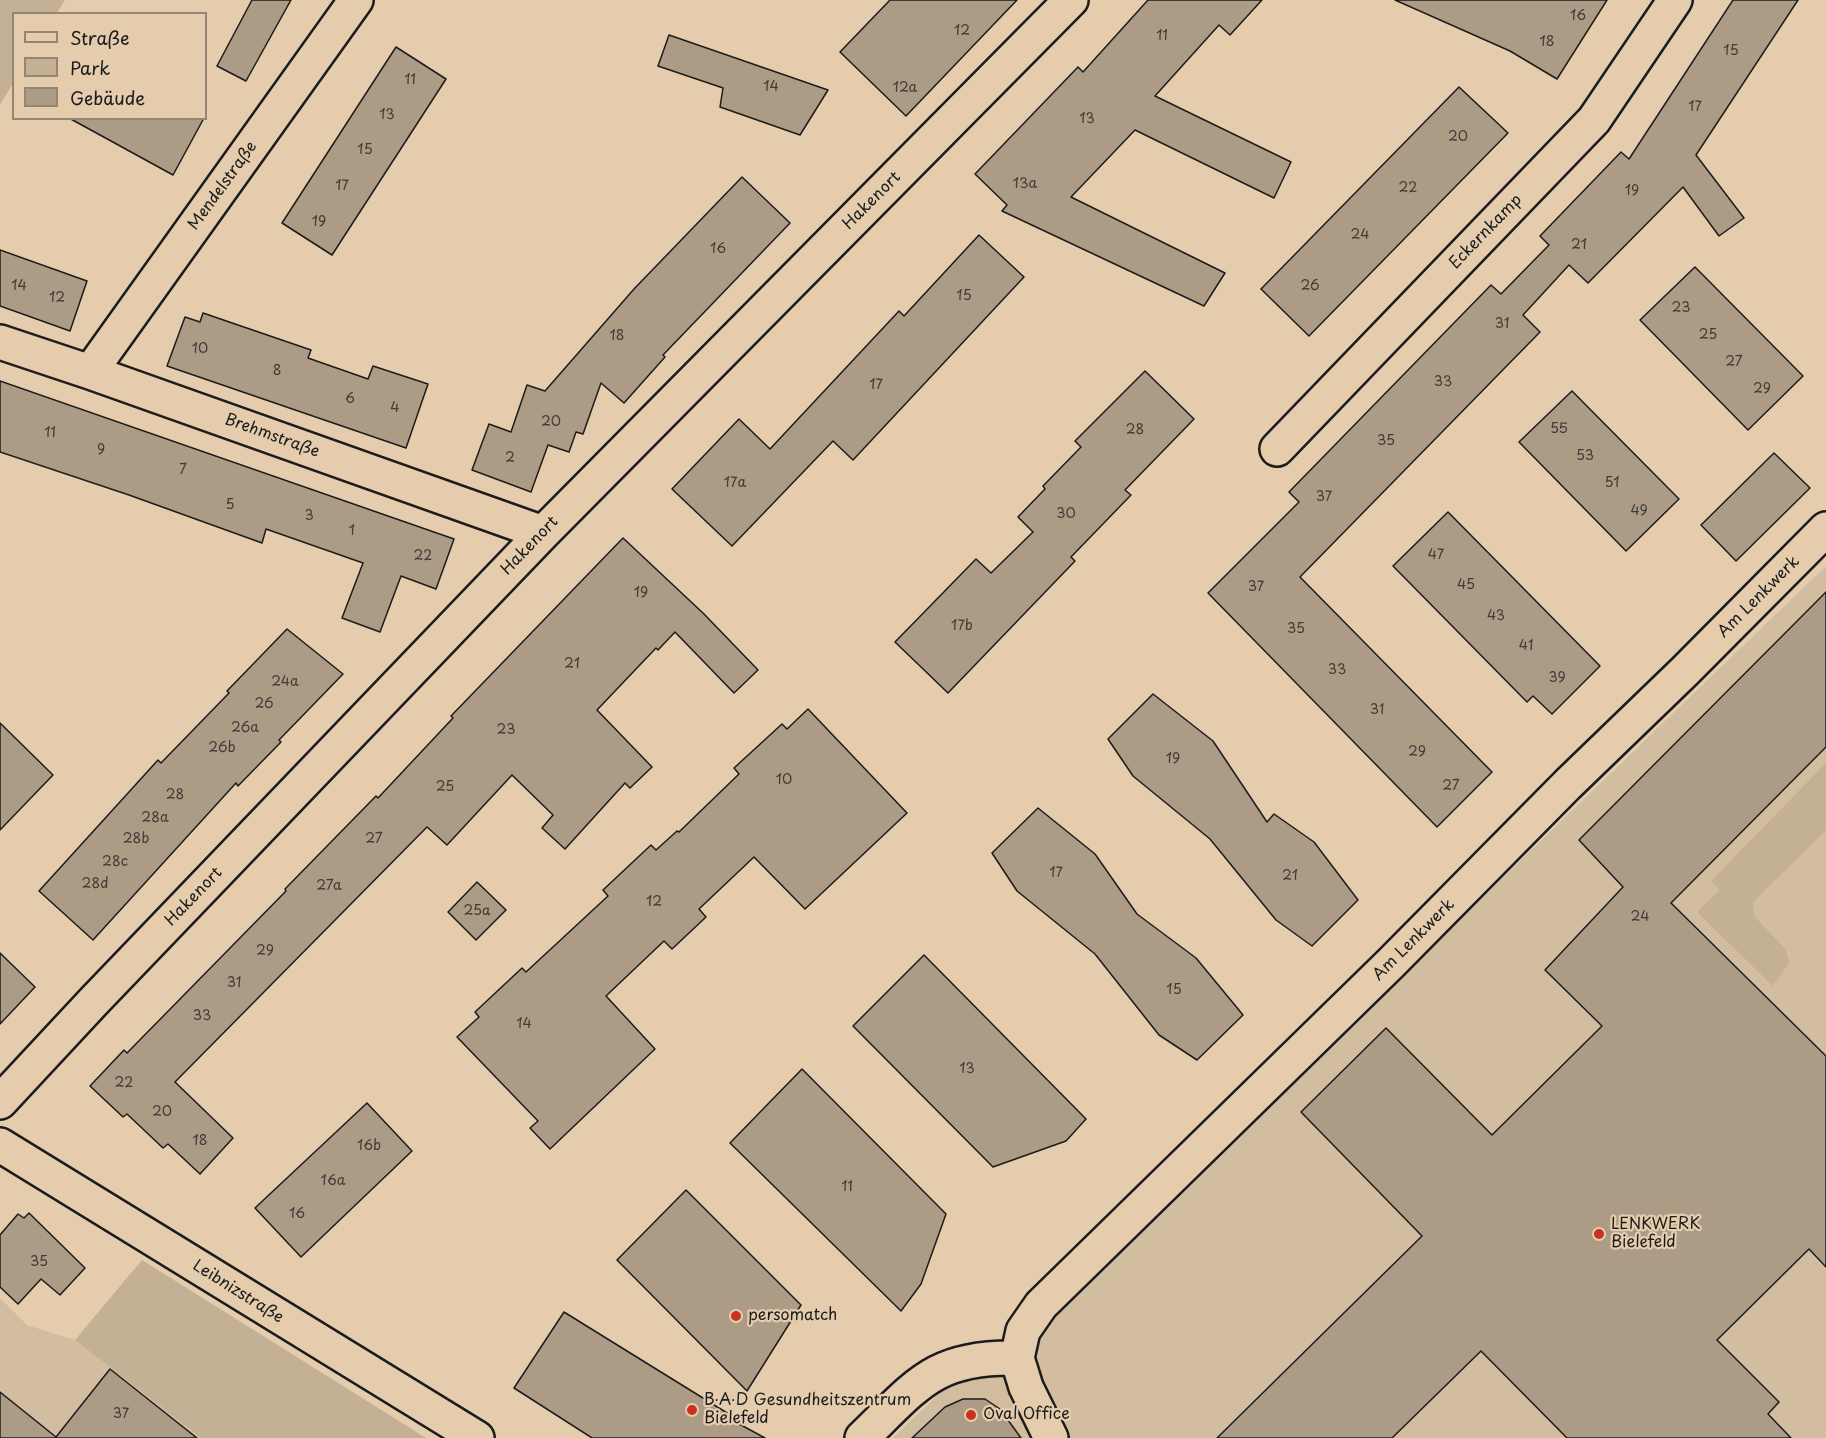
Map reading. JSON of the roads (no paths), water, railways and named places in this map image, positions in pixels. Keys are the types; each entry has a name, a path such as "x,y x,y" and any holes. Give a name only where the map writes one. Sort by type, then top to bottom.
{"street":[{"name":"Mendelstraße","path":"90,372 356,0"},
{"name":"Hakenort","path":"0,1102 543,533 1071,0"},
{"name":"Eckernkamp","path":"1277,449 1594,120 1675,0"},
{"name":"Brehmstraße","path":"0,342 543,533"},
{"name":"Am Lenkwerk","path":"1017,1358 1023,1330 1041,1305 1391,963 1826,529"},
{"name":"Leibnizstraße","path":"0,1145 477,1438"},
{"path":"862,1438 920,1382 933,1373 948,1366 989,1357 1017,1358 1026,1387 1051,1438"}],"place":[{"name":"LENKWERK Bielefeld","path":"1599,1234"},
{"name":"persomatch","path":"736,1316"},
{"name":"B·A·D Gesundheitszentrum Bielefeld","path":"692,1410"},
{"name":"Oval Office","path":"971,1415"}]}
